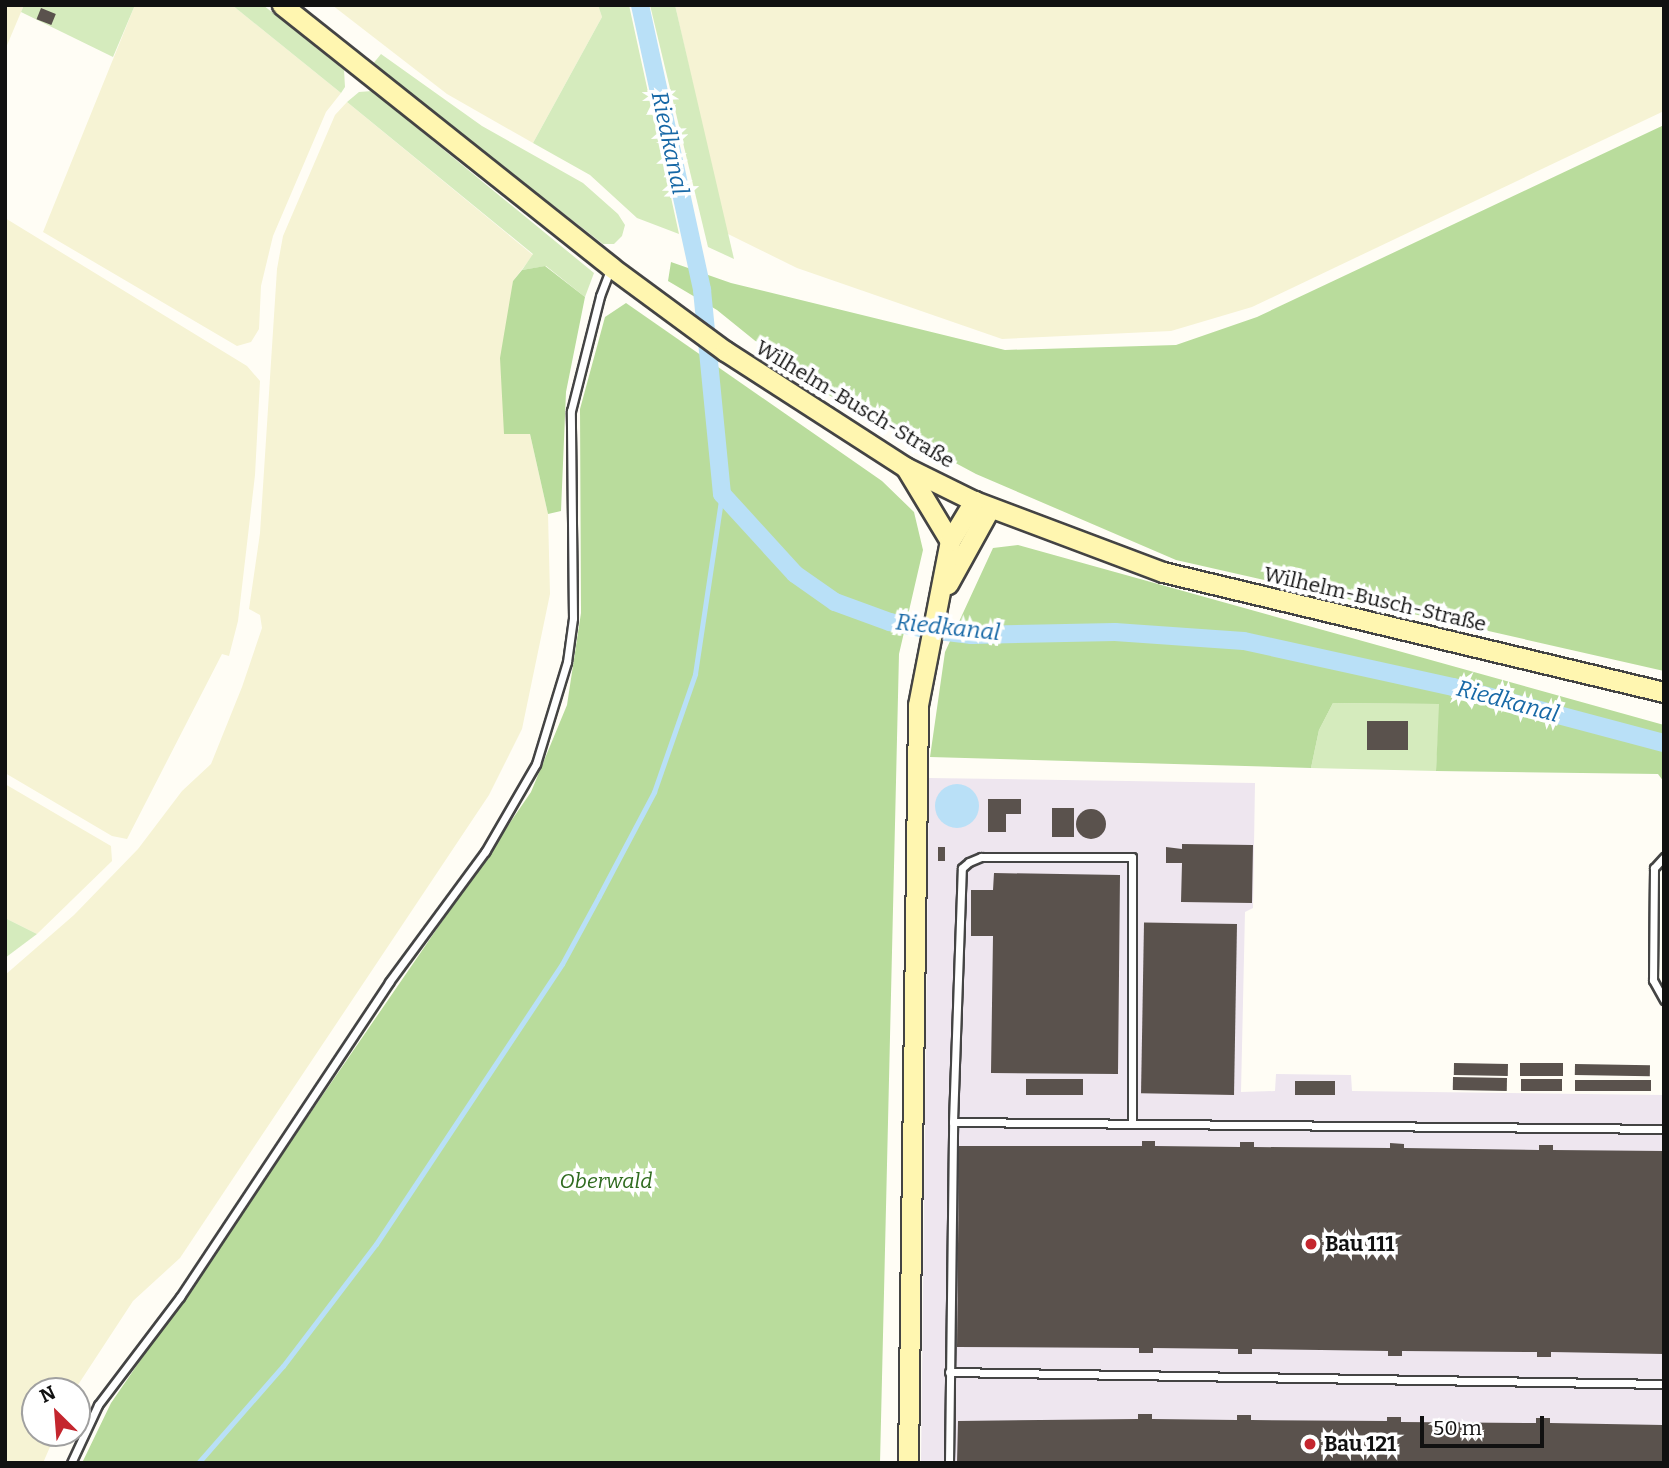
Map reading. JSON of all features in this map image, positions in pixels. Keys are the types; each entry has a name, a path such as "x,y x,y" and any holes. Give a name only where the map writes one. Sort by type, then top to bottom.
{"main road":[{"name":"Wilhelm-Busch-Straße","path":"282,5 611,267 725,351 905,467 982,504 1163,572 1664,692"},
{"path":"905,467 950,541"},
{"path":"908,1463 916,766 925,651 939,600 950,541 982,504"},
{"path":"939,600 982,504"}],"lane":[{"path":"71,1463 98,1405 180,1297 389,982 485,852 536,764 567,662 573,618 571,411 593,319 611,267"},
{"path":"949,1463 953,1122 962,868 981,857 1132,857 1132,1123"},
{"path":"1664,857 1654,868 1653,968 1653,981 1664,1000"},
{"path":"953,1122 1664,1129"},
{"path":"949,1372 1664,1384"}],"shaded area":[{"path":"5,5 24,5 5,50"},
{"path":"135,5 232,5 341,93 326,112 273,236 261,286 259,329 251,342 237,346 43,232"},
{"path":"332,5 598,5 602,17 533,143 447,94"},
{"path":"675,5 1664,5 1664,111 1252,307 1171,331 1002,339 797,268 726,233"},
{"path":"347,102 533,255 513,281 504,434 530,434 548,514 550,594 522,729 489,795 180,1258 133,1301 83,1377 21,1377 21,1447 50,1447 43,1463 5,1463 5,975 74,915 138,849 182,791 211,764 242,687 262,628 260,615 249,609 260,533 277,269 283,236 335,115"},
{"path":"5,218 247,366 260,381 255,475 238,621 229,656 222,654 127,839 112,836 5,773"},
{"path":"929,778 1255,783 1253,908 1245,912 1241,1092 1275,1091 1276,1074 1351,1075 1352,1091 1663,1095 1664,1053 1664,1463 921,1463"},
{"path":"5,784 111,846 112,861 37,934 5,918"}],"green space":[{"path":"24,5 135,5 113,57 21,12"},
{"path":"232,5 263,5 344,70 345,87 341,93"},
{"path":"598,5 629,5 679,234 637,218 590,175 533,143 602,17"},
{"path":"650,5 675,5 734,259 708,247"},
{"path":"381,54 482,126 583,183 618,214 625,225 622,236 614,244 603,244 372,65"},
{"path":"372,91 594,273 585,297 546,266 522,270 533,254 347,102 359,92"},
{"path":"1664,125 1664,671 1176,560 976,474 810,385 717,310 668,281 671,262 731,283 1005,350 1176,345 1257,317"},
{"path":"545,266 585,297 566,392 561,511 548,514 530,434 504,434 500,358 513,281 522,270"},
{"name":"Oberwald","path":"626,303 882,481 914,512 923,550 899,654 880,1463 82,1463 111,1403 531,792 567,705 581,613 580,409 605,317"},
{"path":"1018,545 1664,725 1664,782 1658,774 1436,771 1439,704 1333,703 1319,730 1311,768 930,757 945,652 993,548"},
{"path":"1333,703 1440,704 1436,771 1311,768 1319,730"},
{"path":"5,918 37,934 5,958"}],"water":[{"path":"957,784 973,790 979,806 973,822 957,828 941,822 935,806 941,790"}],"building":[{"path":"41,8 56,14 51,25 37,19"},
{"path":"1367,721 1408,721 1408,750 1367,750"},
{"path":"988,799 1021,799 1021,814 1006,814 1006,832 988,832"},
{"path":"1052,808 1074,808 1074,837 1052,837"},
{"path":"1091,809 1102,813 1106,824 1102,835 1091,839 1080,835 1076,824 1080,813"},
{"path":"1182,844 1253,845 1252,903 1181,902 1182,863 1166,863 1166,847 1182,849"},
{"path":"938,847 945,847 945,861 938,861"},
{"path":"994,873 1120,875 1118,1074 991,1073 993,936 971,936 971,890 993,890"},
{"path":"1144,922 1237,924 1234,1095 1141,1093"},
{"path":"1454,1063 1508,1064 1508,1076 1454,1075"},
{"path":"1520,1063 1563,1063 1563,1076 1520,1076"},
{"path":"1575,1064 1650,1065 1650,1076 1575,1075"},
{"path":"1453,1077 1507,1078 1507,1091 1453,1090"},
{"path":"1026,1079 1083,1079 1083,1095 1026,1095"},
{"path":"1521,1079 1562,1079 1562,1091 1521,1091"},
{"path":"1575,1080 1651,1080 1651,1091 1575,1091"},
{"path":"1295,1081 1335,1081 1335,1095 1295,1095"},
{"name":"Bau 111","path":"1142,1141 1155,1141 1155,1146 1240,1147 1240,1142 1254,1142 1254,1147 1390,1148 1390,1143 1404,1144 1404,1148 1539,1150 1539,1145 1553,1145 1553,1150 1664,1151 1664,1354 1551,1352 1551,1357 1537,1357 1537,1352 1402,1351 1402,1356 1388,1356 1388,1351 1252,1349 1252,1354 1238,1354 1238,1349 1153,1348 1153,1353 1139,1353 1139,1348 957,1347 959,1146 1142,1146"},
{"name":"Bau 121","path":"1138,1414 1152,1414 1152,1419 1237,1420 1237,1415 1251,1415 1251,1420 1387,1421 1387,1417 1401,1417 1401,1422 1536,1423 1536,1418 1550,1418 1550,1423 1663,1425 1663,1463 957,1463 958,1421 1138,1419"}],"waterway":[{"name":"Riedkanal","path":"640,5 702,290 722,494 795,574 835,602 890,622 930,630 972,635 1115,632 1244,641 1453,687 1664,743"},
{"path":"198,1463 283,1366 376,1244 562,964 599,896 654,792 695,674 722,494"}],"place":[{"name":"Bau 111","path":"1311,1244"},
{"name":"Bau 121","path":"1310,1444"}]}
